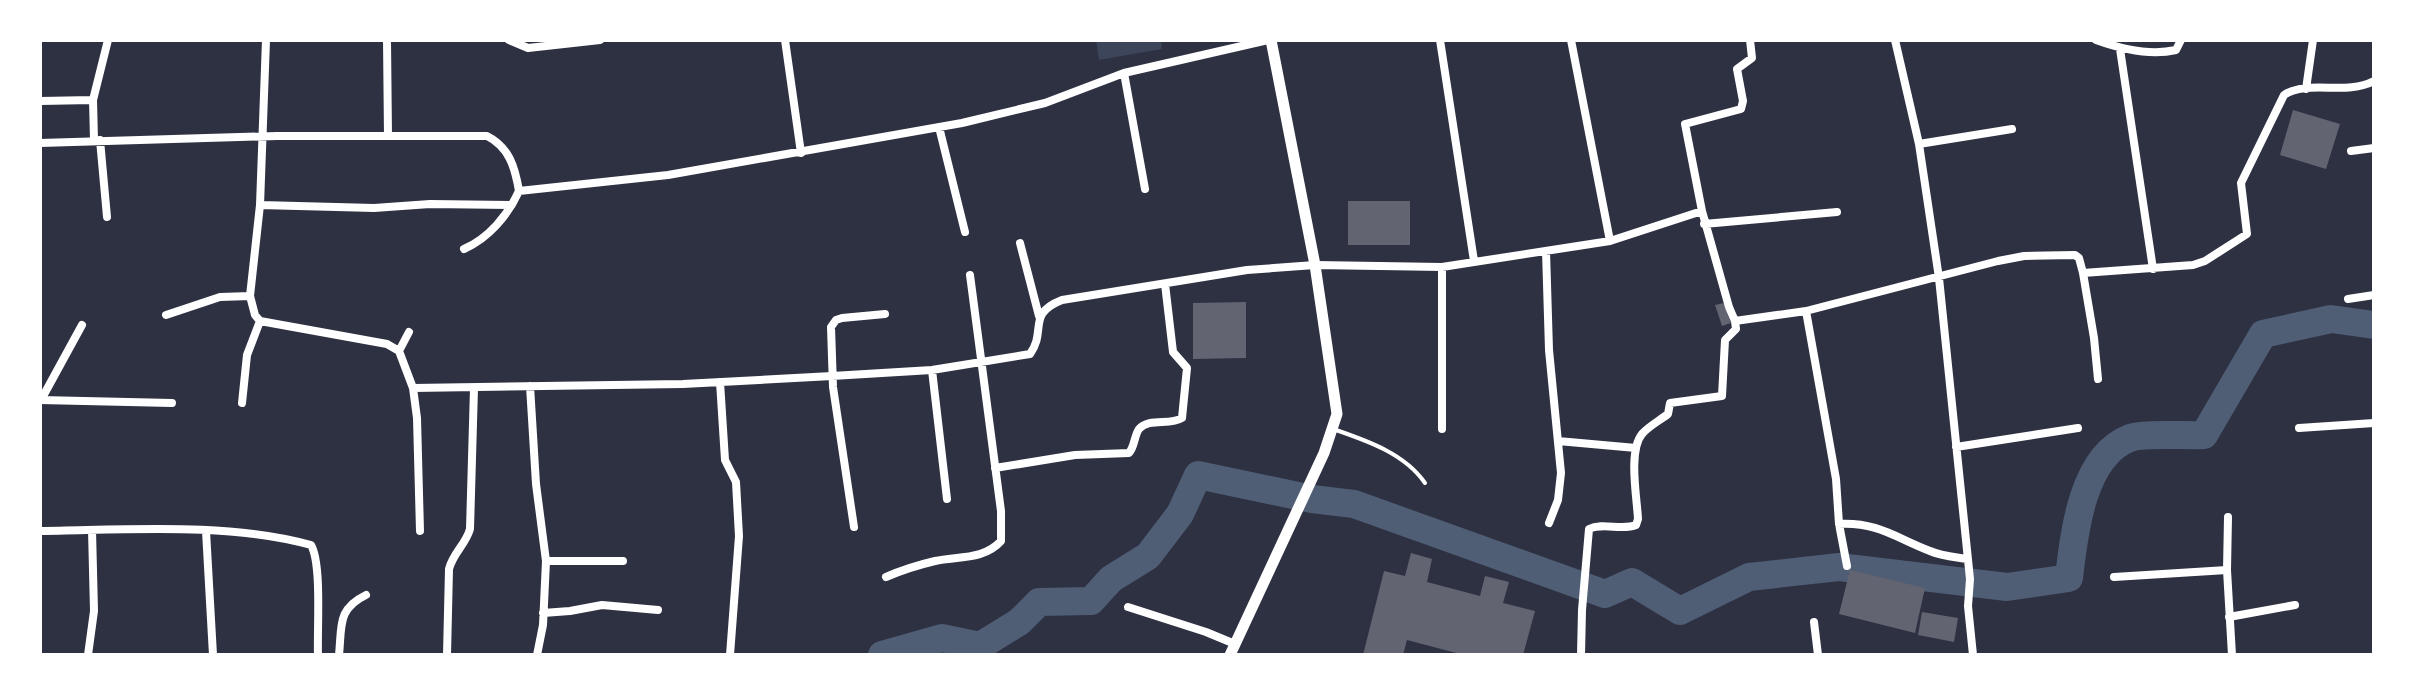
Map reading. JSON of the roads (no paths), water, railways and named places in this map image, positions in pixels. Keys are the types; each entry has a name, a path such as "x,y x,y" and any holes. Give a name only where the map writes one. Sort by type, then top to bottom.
{"street":[{"path":"107,217 93,100 108,40"},
{"path":"266,40 260,205 250,296 255,315 260,321 387,344 399,351 413,388 417,418 420,531"},
{"path":"387,40 388,136"},
{"path":"509,40 528,48 600,40"},
{"path":"785,40 801,153"},
{"path":"519,191 668,175 939,127 1045,103 1124,73 1269,40 1315,265 1337,407 1334,429 1232,650 1206,632 1128,607"},
{"path":"1440,40 1474,261"},
{"path":"1571,40 1610,241"},
{"path":"1581,655 1582,610 1591,528 1630,528 1637,524 1636,448 1641,436 1669,414 1671,403 1722,396 1725,340 1736,329 1735,321 1704,224 1685,124 1741,109 1743,101 1737,69 1752,58 1750,40"},
{"path":"1895,40 1919,144 1939,278 1970,579 1968,595 1973,655"},
{"path":"2096,40 2120,49 2171,51 2179,47 2181,40"},
{"path":"2306,89 2313,40"},
{"path":"2120,49 2153,269"},
{"path":"1124,73 1145,189"},
{"path":"2083,273 2200,263 2246,236 2241,193 2243,176 2283,96 2292,90 2355,88 2374,81"},
{"path":"40,101 93,100"},
{"path":"939,127 965,232"},
{"path":"1919,144 2012,129"},
{"path":"40,143 264,136 487,136 499,142 508,154 519,191 487,234 464,249"},
{"path":"2351,151 2374,148"},
{"path":"260,205 374,208 430,204 511,205"},
{"path":"413,388 720,382 932,370 983,363 1032,352 1039,316 1044,309 1062,300 1247,270 1315,265 1442,267 1610,241 1702,211"},
{"path":"1704,224 1837,212"},
{"path":"1020,243 1039,316"},
{"path":"1546,251 1549,350 1560,488 1549,523"},
{"path":"1735,321 1806,311 2024,256 2075,255 2079,258 2083,273 2098,379"},
{"path":"1442,267 1442,429"},
{"path":"886,577 937,560 966,557 995,547 1001,541 983,363 970,275"},
{"path":"995,468 1075,455 1129,453 1140,428 1149,423 1177,422 1182,418 1187,368 1173,352 1165,284"},
{"path":"2348,299 2374,295"},
{"path":"166,315 220,297 250,296"},
{"path":"1806,311 1836,479 1839,524 1847,566"},
{"path":"854,527 832,376 830,333 833,323 842,318 885,314"},
{"path":"242,403 247,355 260,321"},
{"path":"82,325 41,400 172,403"},
{"path":"399,351 409,332"},
{"path":"932,370 947,499"},
{"path":"720,382 725,460 736,482 739,536 730,655"},
{"path":"530,386 536,484 546,561 537,655"},
{"path":"447,655 449,569 470,529 474,388"},
{"path":"2299,428 2374,423"},
{"path":"1956,447 2078,428"},
{"path":"1558,441 1636,448"},
{"path":"2228,517 2227,570 2232,655"},
{"path":"1839,524 1857,523 1883,529 1938,554 1967,559"},
{"path":"88,655 94,611 92,530"},
{"path":"40,531 206,531 267,536 313,546 318,655"},
{"path":"206,531 213,655"},
{"path":"546,561 623,561"},
{"path":"2114,577 2227,570"},
{"path":"339,655 343,615 348,605 366,595"},
{"path":"543,613 602,605 658,610"},
{"path":"2229,617 2295,605"},
{"path":"1814,622 1818,655"}],"lane":[{"path":"1334,429 1405,461 1425,483"}],"waterway":[{"path":"882,655 942,638 980,646 1019,622 1039,602 1091,601 1111,579 1148,556 1180,514 1198,475 1312,499 1354,504 1605,594 1632,582 1680,611 1749,577 1839,567 2007,587 2069,578 2083,498 2101,461 2114,447 2136,436 2204,435 2263,334 2331,319 2374,325"}]}
